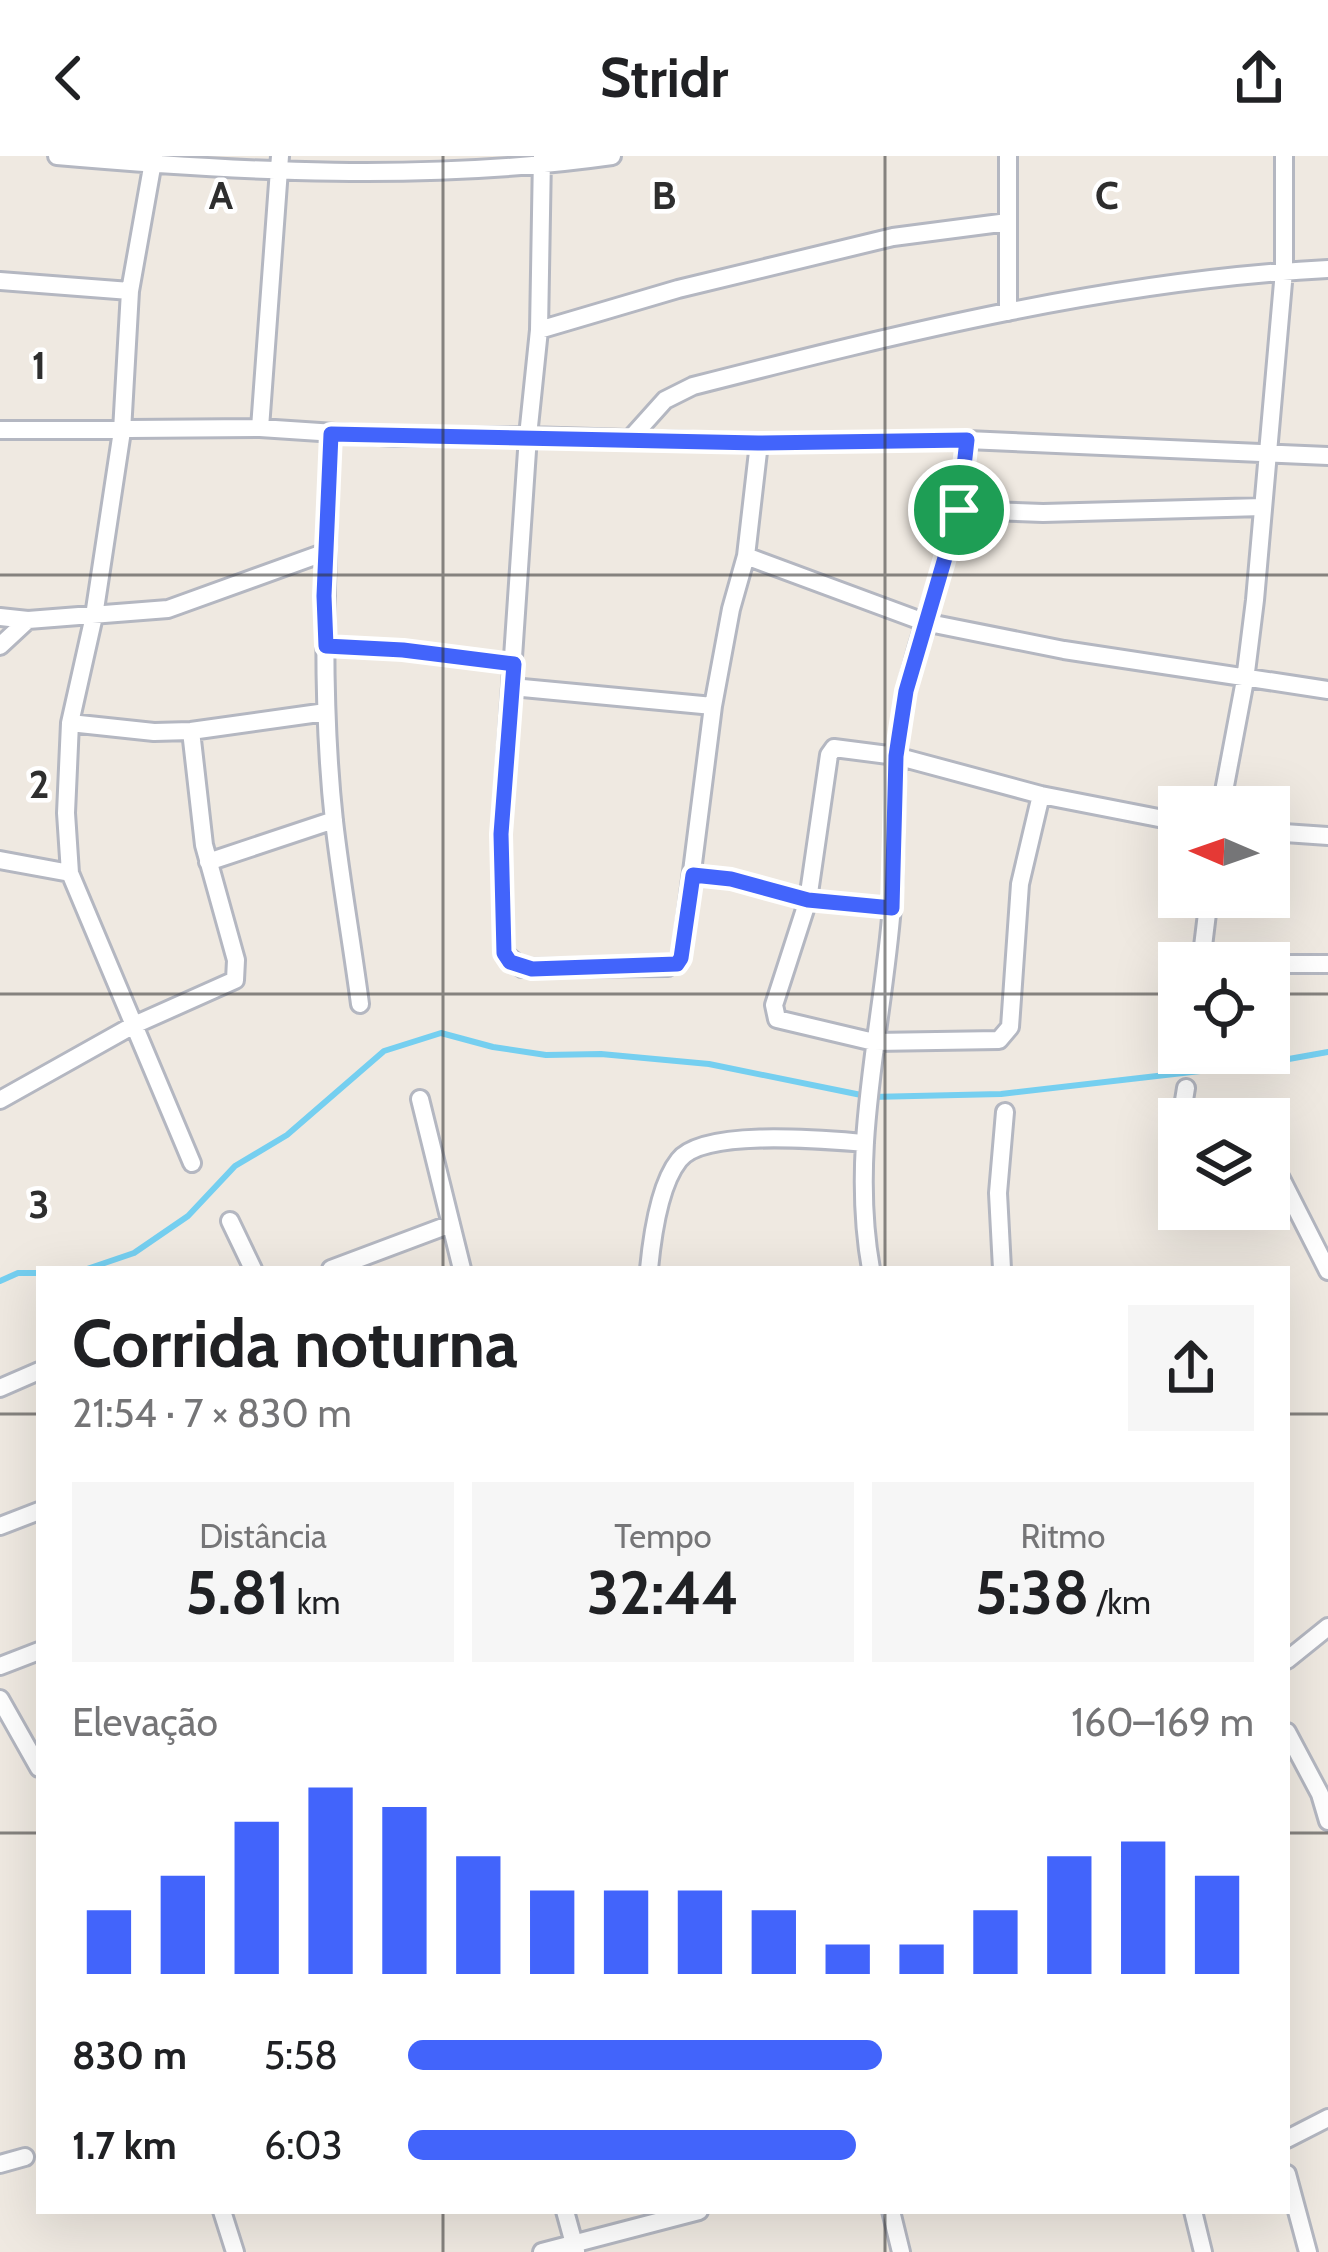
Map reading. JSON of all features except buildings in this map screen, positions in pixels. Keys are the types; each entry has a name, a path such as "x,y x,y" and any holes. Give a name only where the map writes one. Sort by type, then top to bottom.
{"street":[{"path":"57,156 279,164 612,156"},
{"path":"1008,156 1008,312"},
{"path":"1225,786 1245,680 1263,507 1284,271 1284,156"},
{"path":"153,160 130,291 122,431 94,616 70,723 66,813 70,873 192,1163"},
{"path":"543,161 539,330 501,834 504,953 510,962 532,969 677,964 681,958 713,706 746,556 758,443"},
{"path":"260,428 279,164"},
{"path":"539,330 678,289 893,237 1008,221"},
{"path":"630,439 665,400 693,386 883,338 1142,289 1328,269"},
{"path":"0,281 130,291"},
{"path":"0,430 260,428 331,434 758,443 967,440 1328,456"},
{"path":"331,434 326,712 334,820 360,1004"},
{"path":"871,1266 865,1143 892,908 896,756 923,622 959,510 967,440"},
{"path":"959,510 1043,513 1263,507"},
{"path":"0,617 28,620 169,609 326,553"},
{"path":"746,556 923,622 1245,680 1328,690"},
{"path":"0,646 28,620"},
{"path":"326,646 514,664"},
{"path":"512,687 713,706"},
{"path":"70,723 191,731 326,712"},
{"path":"0,1100 132,1026 235,980 236,960 208,862 191,731"},
{"path":"1041,795 1019,884 1006,1034 992,1042 874,1042 785,1023 774,1012 808,900 831,751 845,748 896,756 1041,795 1158,818"},
{"path":"208,862 334,820"},
{"path":"1290,833 1328,836"},
{"path":"0,860 70,873"},
{"path":"693,875 731,879 808,900 892,908"},
{"path":"1290,964 1328,964"},
{"path":"1184,1098 1186,1088"},
{"path":"420,1099 461,1266"},
{"path":"1002,1266 998,1193 1005,1112"},
{"path":"647,1266 667,1183 678,1160 692,1148 796,1138 865,1143"},
{"path":"1290,1196 1328,1271"},
{"path":"230,1221 252,1266"},
{"path":"339,1266 451,1224"},
{"path":"0,1388 36,1372"},
{"path":"0,1526 36,1512"},
{"path":"1290,1658 1328,1627"},
{"path":"0,1666 36,1652"},
{"path":"0,1699 36,1763"},
{"path":"1290,1737 1324,1790 1328,1821"},
{"path":"1290,2138 1328,2119"},
{"path":"0,2164 25,2157"},
{"path":"1290,2185 1308,2252"},
{"path":"223,2214 235,2252"},
{"path":"566,2214 575,2248"},
{"path":"542,2252 575,2248 689,2214"},
{"path":"892,2214 902,2252"},
{"path":"1194,2214 1203,2252"}],"waterway":[{"path":"96,1266 134,1253 188,1216 235,1166 287,1135 384,1051 441,1033 546,1055 601,1054 709,1064 871,1097 1001,1094 1328,1052"},
{"path":"0,1281 18,1273 36,1273"}],"route":[{"path":"331,434 758,443 967,440 959,510 906,691 896,756 892,908 808,900 731,879 693,875 681,958 668,967 532,969 510,962 504,953 501,834 514,664 326,646 331,434"}]}
